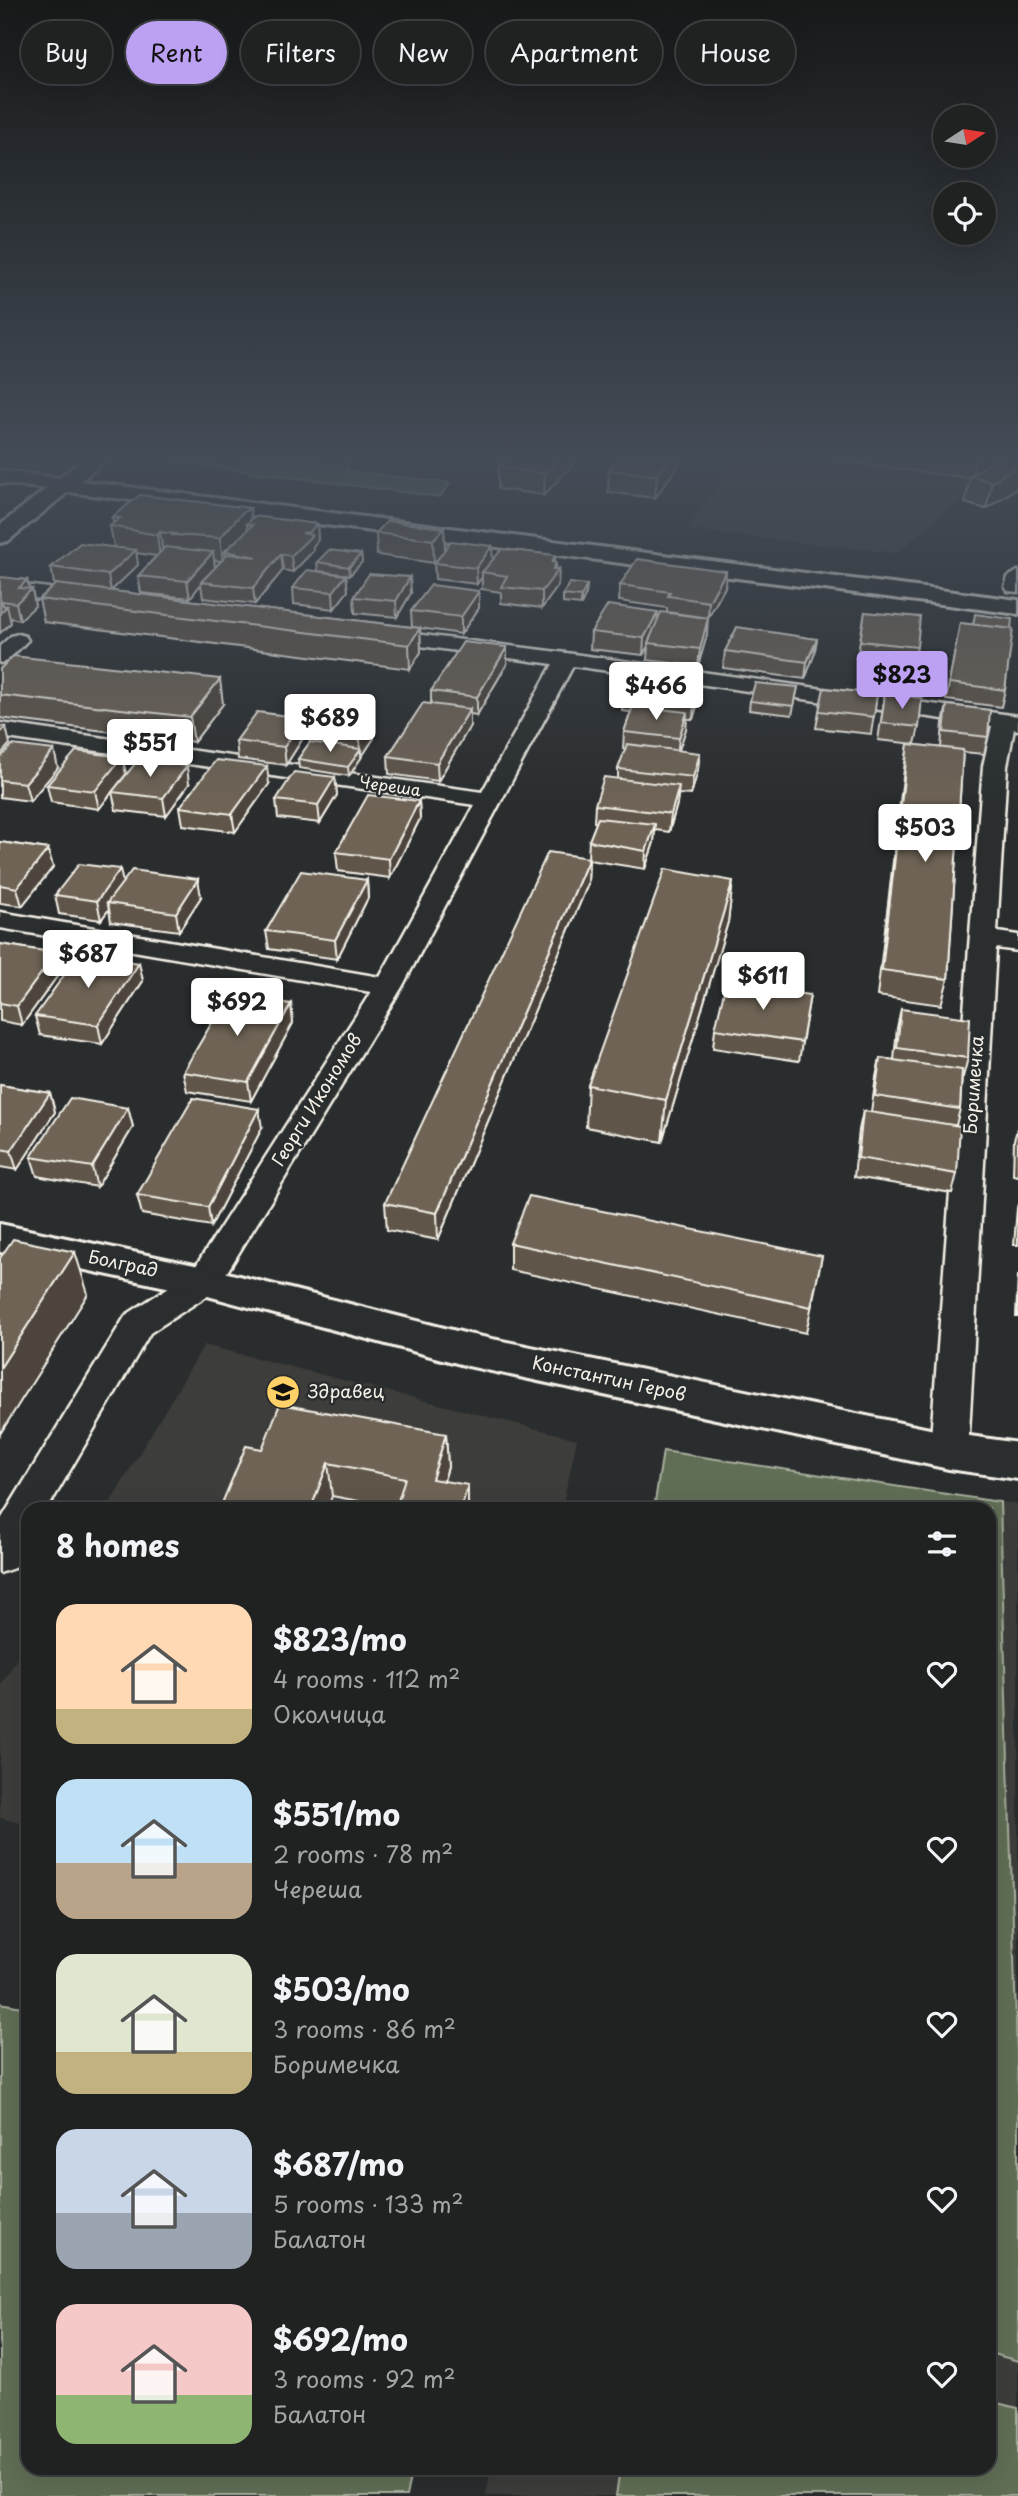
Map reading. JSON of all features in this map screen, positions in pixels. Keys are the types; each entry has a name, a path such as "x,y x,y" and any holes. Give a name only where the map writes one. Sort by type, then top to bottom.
{"main road":[{"path":"887,573 1017,589"},
{"path":"906,573 1017,589"},
{"name":"Болград","path":"0,1238 204,1281"},
{"name":"Константин Геров","path":"204,1281 468,1350 949,1451 1018,1461"}],"street":[{"path":"0,588 111,602"},
{"path":"359,633 566,659 1011,722"},
{"path":"0,657 18,640"},
{"name":"Георги Икономов","path":"32,1502 138,1324 204,1281 388,987 566,659"},
{"name":"Боримечка","path":"949,1451 995,765 1011,722"},
{"name":"Череша","path":"0,730 489,800"},
{"path":"0,920 388,987"},
{"path":"985,939 1018,943"},
{"name":"Георги Икономов","path":"0,1556 21,1521"}],"shaded area":[{"name":"Здравец","path":"204,1345 577,1439 563,1502 111,1502"},
{"path":"1000,1502 1018,1504 1018,2086 1011,1846"},
{"path":"21,1652 21,1823 0,1818 0,1687"},
{"path":"996,2355 1018,2361 1018,2408 996,2403"},
{"path":"490,2475 619,2475 616,2496 486,2496"}],"green space":[{"path":"663,1451 1000,1502 1018,2086 1018,2361 996,2355 996,1502 655,1502"},
{"path":"0,2003 21,2007 21,2475 410,2475 406,2496 0,2496"},
{"path":"996,2403 1018,2408 1018,2496 616,2496 619,2475 996,2475"}],"building":[{"path":"140,573 194,573 187,581 138,576"},
{"path":"209,573 265,573 253,588 201,582"},
{"path":"304,573 346,575 333,592 293,588"},
{"path":"491,573 556,573 542,591 501,587 507,576"},
{"path":"628,573 725,573 709,602 668,596 670,592 620,585"},
{"path":"369,574 410,577 396,601 354,597"},
{"path":"2,577 27,580 19,588 32,589 16,603 0,603"},
{"path":"569,583 587,585 581,597 563,595"},
{"path":"56,584 420,628 409,645 39,599"},
{"path":"431,585 479,591 461,617 411,611"},
{"path":"608,605 658,612 644,638 591,632"},
{"path":"661,612 708,618 700,649 648,643"},
{"path":"865,612 920,617 917,647 860,641"},
{"path":"975,614 1012,619 1011,629 973,625"},
{"path":"960,623 1013,629 1005,690 949,683"},
{"path":"737,627 817,639 807,662 725,651"},
{"path":"463,642 507,647 477,697 431,691"},
{"path":"13,656 220,679 190,717 0,695 0,669"},
{"path":"871,658 914,663 911,678 868,672"},
{"path":"645,667 690,672 686,685 640,680"},
{"path":"629,678 700,686 694,702 623,694"},
{"path":"755,683 798,687 794,706 750,701"},
{"path":"824,688 877,694 874,717 819,711"},
{"path":"885,694 922,698 919,727 881,723"},
{"path":"423,703 470,709 437,763 388,756"},
{"path":"947,705 990,710 988,737 944,732"},
{"path":"633,706 687,712 679,738 624,732"},
{"path":"257,712 304,718 284,747 236,741"},
{"path":"324,714 373,720 360,740 310,733"},
{"path":"310,742 361,749 348,767 298,759"},
{"path":"627,744 700,753 693,777 618,769"},
{"path":"908,744 963,750 948,979 882,970"},
{"path":"12,745 54,750 25,783 0,780 0,758"},
{"path":"76,751 122,757 95,791 47,785"},
{"path":"138,760 187,766 163,798 112,792"},
{"path":"216,760 267,766 232,814 180,807"},
{"path":"294,772 335,777 318,805 276,800"},
{"path":"604,777 679,786 671,814 595,805"},
{"path":"368,795 419,801 389,859 336,852"},
{"path":"598,818 655,824 646,851 589,841"},
{"path":"0,842 48,849 17,888 0,885"},
{"path":"548,852 589,858 437,1213 385,1203"},
{"path":"79,864 120,869 97,901 55,895"},
{"path":"665,869 733,881 666,1100 588,1085"},
{"path":"132,870 198,879 176,913 107,903"},
{"path":"301,871 367,880 335,940 266,931"},
{"path":"0,944 56,953 17,1006 0,1003"},
{"path":"79,954 139,963 98,1025 35,1016"},
{"path":"726,983 810,995 802,1042 715,1029"},
{"path":"228,995 291,1004 248,1082 183,1072"},
{"path":"901,1009 970,1018 968,1058 897,1048"},
{"path":"880,1058 962,1070 960,1109 875,1096"},
{"path":"0,1085 50,1093 11,1151 0,1149"},
{"path":"70,1098 128,1108 92,1167 31,1157"},
{"path":"193,1098 259,1109 208,1207 137,1195"},
{"path":"863,1111 960,1126 957,1174 858,1158"},
{"path":"529,1196 822,1256 811,1307 510,1243"},
{"path":"13,1239 75,1252 0,1368 0,1258"},
{"path":"280,1404 446,1434 432,1479 468,1485 463,1502 398,1502 405,1478 328,1463 313,1502 223,1502 246,1446 262,1449"}],"place":[{"name":"Здравец","path":"283,1392"}]}
